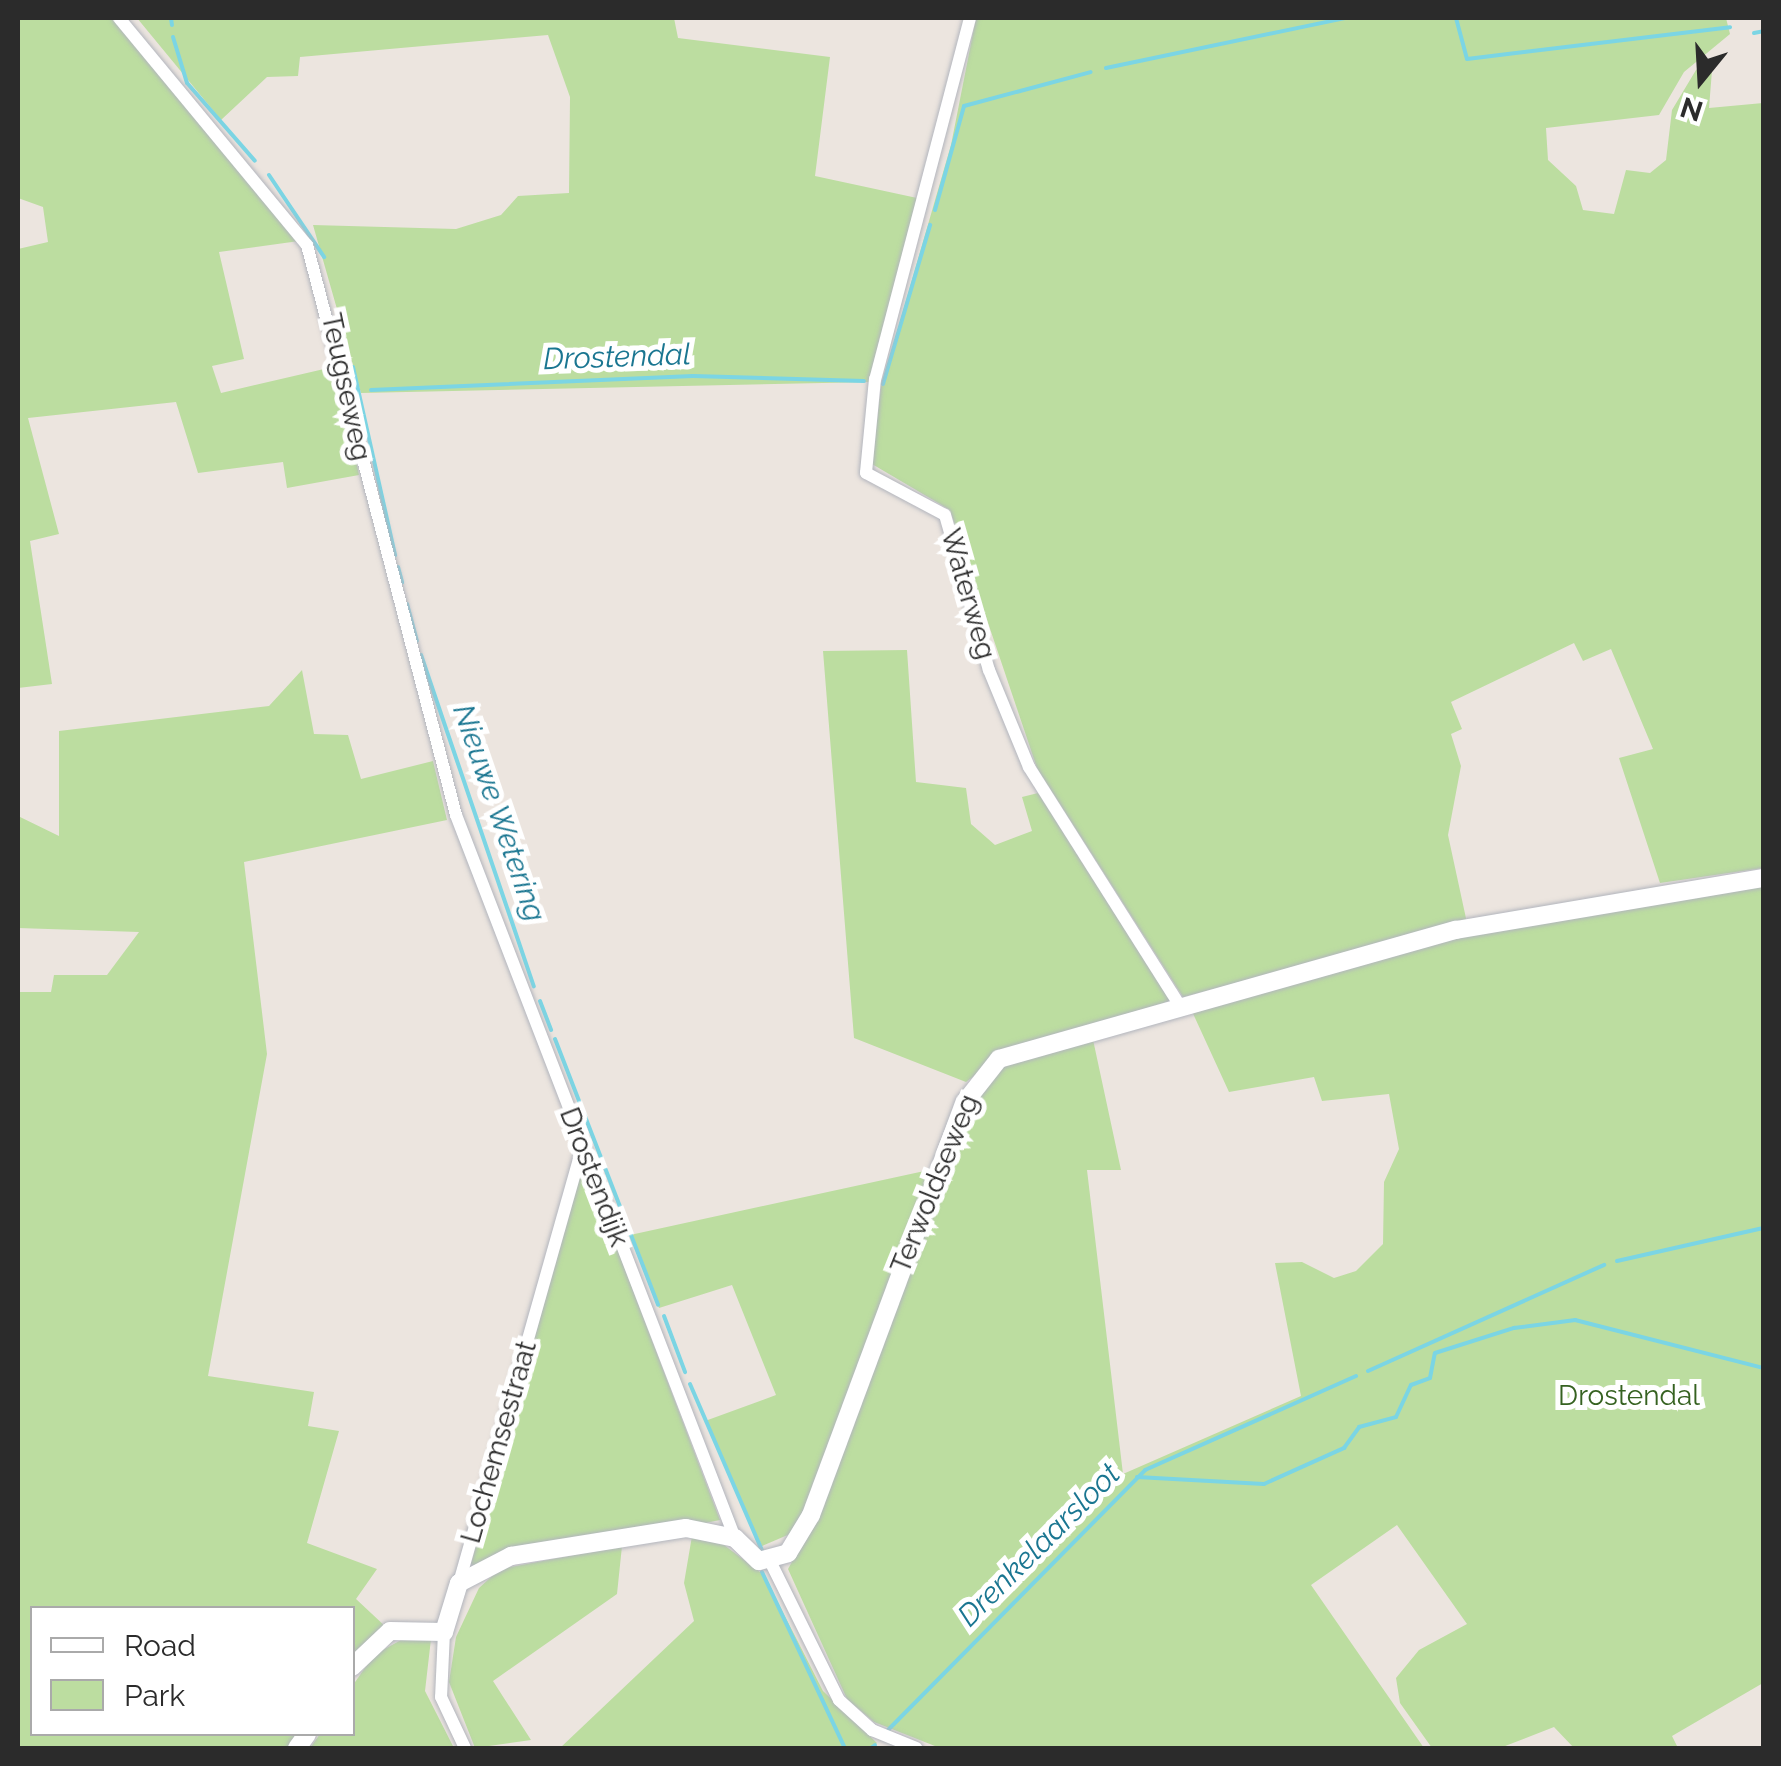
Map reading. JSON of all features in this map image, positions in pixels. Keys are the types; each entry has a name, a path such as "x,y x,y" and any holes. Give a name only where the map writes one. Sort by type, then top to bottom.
{"street":[{"name":"Teugseweg","path":"119,18 307,245 456,815"},
{"name":"Waterweg","path":"970,18 875,379 866,473 946,515 989,670 1029,767 1180,1006"},
{"name":"Drostendijk","path":"456,815 735,1538"},
{"name":"Terwoldseweg","path":"765,1562 811,1515 910,1238 981,1072 1011,1054 1456,930 1764,878"},
{"name":"Lochemsestraat","path":"444,1632 582,1148"},
{"path":"460,1583 532,1551 686,1528 735,1538 765,1562 838,1700 872,1730 916,1748"},
{"path":"355,1664 390,1631 444,1632 441,1697 466,1748"}],"green space":[{"path":"18,18 116,18 299,241 219,252 244,359 212,366 221,393 337,366 359,475 287,488 283,462 198,473 176,402 28,418 59,534 30,541 52,684 18,688 18,249 48,242 43,207 18,198"},
{"path":"137,18 674,18 678,38 830,57 815,176 917,198 871,382 361,393 313,225 456,229 501,215 518,196 569,193 570,97 548,35 300,57 298,76 267,77 221,120"},
{"path":"976,18 1726,18 1730,34 1684,72 1659,115 1546,128 1548,160 1576,186 1583,210 1614,214 1626,170 1650,173 1666,160 1672,110 1696,70 1713,58 1709,108 1763,103 1763,868 1660,883 1619,758 1653,749 1611,649 1583,661 1574,643 1451,702 1462,729 1451,734 1461,766 1448,835 1467,923 1183,997 1037,768 950,510 872,464 881,387 951,145"},
{"path":"907,650 916,782 966,788 971,824 995,845 1032,831 1022,797 1038,793 1170,1001 1010,1049 966,1082 854,1038 823,651"},
{"path":"302,670 314,734 348,735 361,779 433,761 447,820 244,862 267,1054 208,1376 314,1392 308,1426 339,1431 307,1543 377,1569 356,1599 387,1628 355,1655 355,1606 30,1606 30,1736 299,1736 290,1748 18,1748 18,992 51,992 54,975 107,975 139,932 18,928 18,816 59,836 59,731 269,706"},
{"path":"1763,887 1763,1683 1672,1736 1678,1748 1574,1748 1554,1727 1500,1748 1432,1748 1400,1703 1396,1678 1419,1650 1467,1624 1397,1525 1311,1585 1424,1748 940,1748 874,1722 847,1699 788,1569 821,1510 969,1108 999,1066 1092,1035 1121,1170 1087,1170 1123,1474 1301,1396 1275,1263 1302,1262 1334,1278 1356,1271 1383,1244 1384,1182 1399,1149 1389,1094 1322,1101 1314,1077 1229,1092 1190,1007 1366,957 1655,898"},
{"path":"584,1161 720,1520 478,1568 471,1564"},
{"path":"929,1170 809,1502 790,1534 762,1546 705,1421 776,1395 732,1285 659,1308 630,1235"},
{"path":"692,1536 720,1542 764,1575 823,1691 877,1743 871,1748 560,1748 694,1621 684,1583"},
{"path":"622,1546 617,1594 493,1681 531,1740 475,1748 449,1682 456,1637 479,1588 500,1569"},
{"path":"431,1639 425,1691 454,1748 310,1748 319,1736 355,1736 355,1682 374,1655 401,1640"}],"waterway":[{"name":"Nieuwe Wetering","path":"171,18 172,25"},
{"name":"Drostendal","path":"1106,68 1345,18"},
{"name":"Drostendal","path":"1456,18 1467,59 1730,27"},
{"name":"Drostendal","path":"1754,33 1764,31"},
{"name":"Nieuwe Wetering","path":"173,37 187,83 255,161"},
{"name":"Drostendal","path":"935,210 964,106 1091,72"},
{"name":"Nieuwe Wetering","path":"269,175 324,257"},
{"name":"Drostendal","path":"883,384 930,225"},
{"name":"Nieuwe Wetering","path":"353,367 395,555"},
{"name":"Drostendal","path":"371,390 693,376 864,381"},
{"name":"Nieuwe Wetering","path":"398,567 402,582"},
{"name":"Nieuwe Wetering","path":"407,604 417,641"},
{"name":"Nieuwe Wetering","path":"421,655 534,986"},
{"name":"Nieuwe Wetering","path":"540,1001 551,1030"},
{"name":"Nieuwe Wetering","path":"555,1039 658,1305"},
{"name":"Drenkelaarsloot","path":"1617,1261 1764,1228"},
{"name":"Drenkelaarsloot","path":"1368,1371 1604,1265"},
{"name":"Nieuwe Wetering","path":"664,1316 685,1372"},
{"path":"1137,1477 1264,1484 1344,1448 1359,1427 1396,1417 1411,1385 1430,1378 1435,1353 1514,1328 1575,1320 1764,1368"},
{"name":"Drenkelaarsloot","path":"887,1731 1145,1470 1356,1376"},
{"name":"Nieuwe Wetering","path":"690,1384 762,1550"},
{"name":"Nieuwe Wetering","path":"762,1572 845,1748"},
{"name":"Drenkelaarsloot","path":"871,1748 875,1745"}]}
